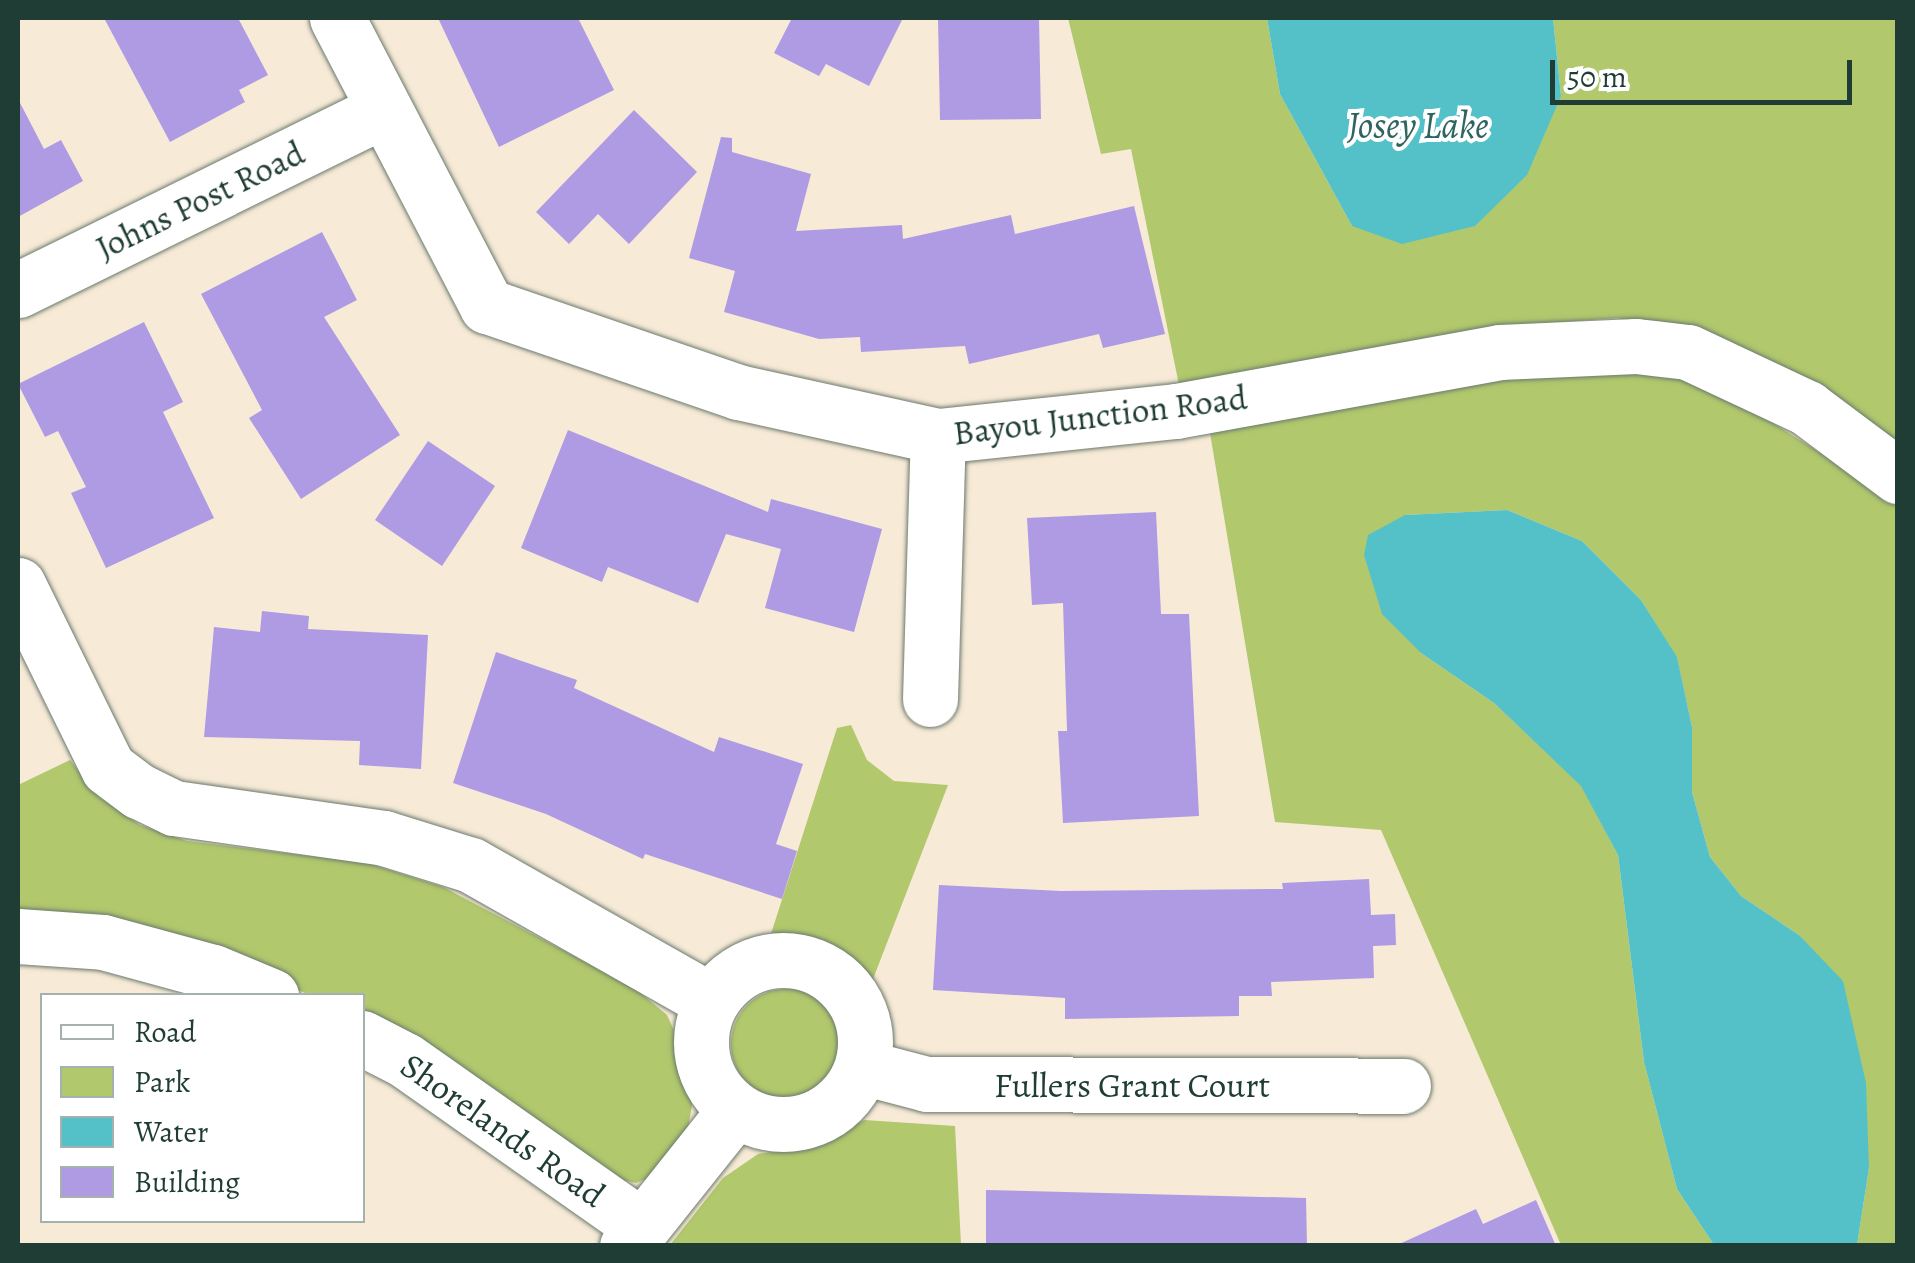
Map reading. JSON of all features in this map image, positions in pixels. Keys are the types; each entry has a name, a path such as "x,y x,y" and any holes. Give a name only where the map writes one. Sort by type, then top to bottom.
{"street":[{"name":"Bayou Junction Road","path":"337,18 382,111 487,306 738,392 938,436 1176,411 1500,352 1636,346 1688,352 1807,408 1898,476"},
{"name":"Johns Post Road","path":"18,290 382,111"},
{"path":"930,700 938,436"},
{"path":"18,585 108,768 138,791 174,808 384,838 471,864 711,1001"},
{"path":"18,936 103,942 213,972 264,993"},
{"path":"782,959 815,966 842,984 859,1009 866,1037 862,1067 850,1093 800,1124 769,1125 735,1110 714,1089 702,1058 703,1020 711,1001 749,966 782,959"},
{"name":"Shorelands Road","path":"365,1040 406,1060 634,1236"},
{"name":"Fullers Grant Court","path":"862,1067 927,1084 1403,1086"},
{"path":"634,1236 735,1110"}],"green space":[{"path":"1068,18 1267,18 1280,94 1352,226 1561,96 1553,18 1897,18 1897,441 1859,416 1662,327 1617,318 1549,323 1180,390 1131,149 1101,154"},
{"path":"1611,370 1678,378 1760,415 1897,501 1897,1245 1857,1245 1869,1168 1799,935 1741,896 1710,857 1692,792 1692,727 1677,658 1641,600 1582,541 1507,510 1405,515 1421,653 1494,703 1582,786 1618,855 1644,1062 1677,1189 1714,1245 1561,1245 1381,830 1275,822 1210,433 1540,372"},
{"path":"851,725 867,760 894,781 948,785 868,992 828,952 769,940 837,728"},
{"path":"70,760 99,797 140,825 187,841 367,863 443,887 633,987 667,1015 681,1046 693,1100 688,1128 656,1175 636,1183 608,1177 365,1019 365,993 305,993 233,963 18,922 18,785"},
{"path":"786,989 807,993 825,1005 837,1023 841,1044 837,1065 825,1083 807,1095 786,1099 765,1095 747,1083 735,1065 731,1044 735,1023 747,1005 765,993"},
{"path":"864,1120 955,1126 961,1245 670,1245 723,1178 758,1154 817,1145"}],"water":[{"name":"Josey Lake","path":"1267,18 1553,18 1561,96 1527,175 1475,226 1402,244 1352,226 1280,94"},
{"path":"1507,510 1582,541 1641,600 1677,657 1692,727 1692,792 1710,857 1741,896 1799,935 1843,981 1866,1083 1869,1168 1857,1245 1714,1245 1677,1189 1644,1062 1618,855 1581,786 1494,703 1421,653 1382,614 1364,555 1368,535 1405,515"}],"building":[{"path":"104,18 238,18 268,75 239,90 245,102 170,142"},
{"path":"438,18 578,18 614,90 499,147"},
{"path":"792,18 903,18 869,86 826,64 819,76 774,53"},
{"path":"938,18 1039,18 1041,119 940,120"},
{"path":"18,99 44,149 61,140 83,181 18,217"},
{"path":"634,110 697,172 629,244 598,214 569,244 536,212"},
{"path":"721,137 732,138 732,152 811,174 796,231 902,225 903,239 1011,215 1015,234 1134,206 1165,334 1103,348 1099,334 969,364 965,346 861,352 860,337 819,339 724,312 735,271 689,258"},
{"path":"322,232 357,300 324,317 400,435 301,499 249,418 262,410 201,294"},
{"path":"144,322 183,402 163,412 214,518 106,568 71,493 86,487 58,431 45,437 18,384"},
{"path":"568,430 768,512 771,499 882,529 854,632 765,608 781,549 726,534 698,603 608,567 602,582 521,548"},
{"path":"428,441 495,486 442,566 375,520"},
{"path":"1156,512 1161,614 1189,614 1199,816 1063,823 1058,731 1067,731 1063,603 1032,605 1027,518"},
{"path":"262,611 309,616 308,629 428,635 421,769 359,765 360,741 204,737 214,627 260,632"},
{"path":"496,652 577,680 574,688 714,752 719,737 803,764 776,844 797,851 782,899 645,854 643,859 546,814 453,783"},
{"path":"1369,879 1371,915 1395,914 1396,945 1373,946 1374,978 1271,982 1272,996 1239,996 1239,1016 1065,1019 1065,998 933,990 939,885 1061,891 1283,889 1282,883"},
{"path":"986,1190 1306,1198 1307,1246 986,1246"},
{"path":"1536,1200 1556,1246 1395,1246 1476,1209 1483,1224"}]}
